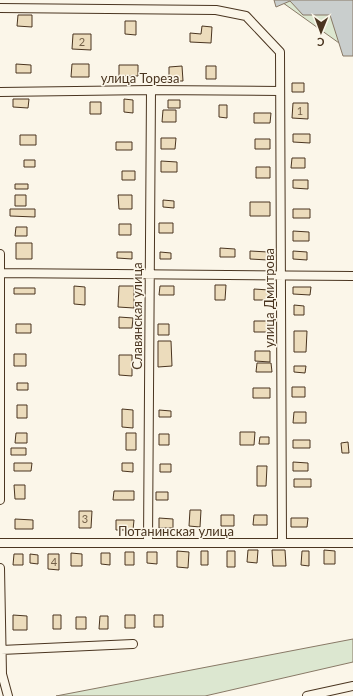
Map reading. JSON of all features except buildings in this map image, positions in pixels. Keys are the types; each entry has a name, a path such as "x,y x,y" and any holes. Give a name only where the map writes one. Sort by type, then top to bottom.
{"street":[{"name":"улица Дмитрова","path":"0,8 216,10 246,16 280,52 282,543"},
{"name":"улица Тореза","path":"0,92 151,90 280,91"},
{"name":"Славянская улица","path":"148,543 151,90"},
{"path":"0,254 0,500"},
{"path":"0,273 353,276"},
{"name":"Потанинская улица","path":"0,543 353,543"},
{"path":"0,568 2,674 8,696"},
{"path":"1,650 133,644"},
{"path":"307,696 353,686"}],"green space":[{"path":"279,0 353,0 353,53"},
{"path":"353,639 353,662 205,696 56,696"}],"shaded area":[{"path":"274,0 353,0 353,56 343,56 330,15 303,15 290,1 276,7"}]}
